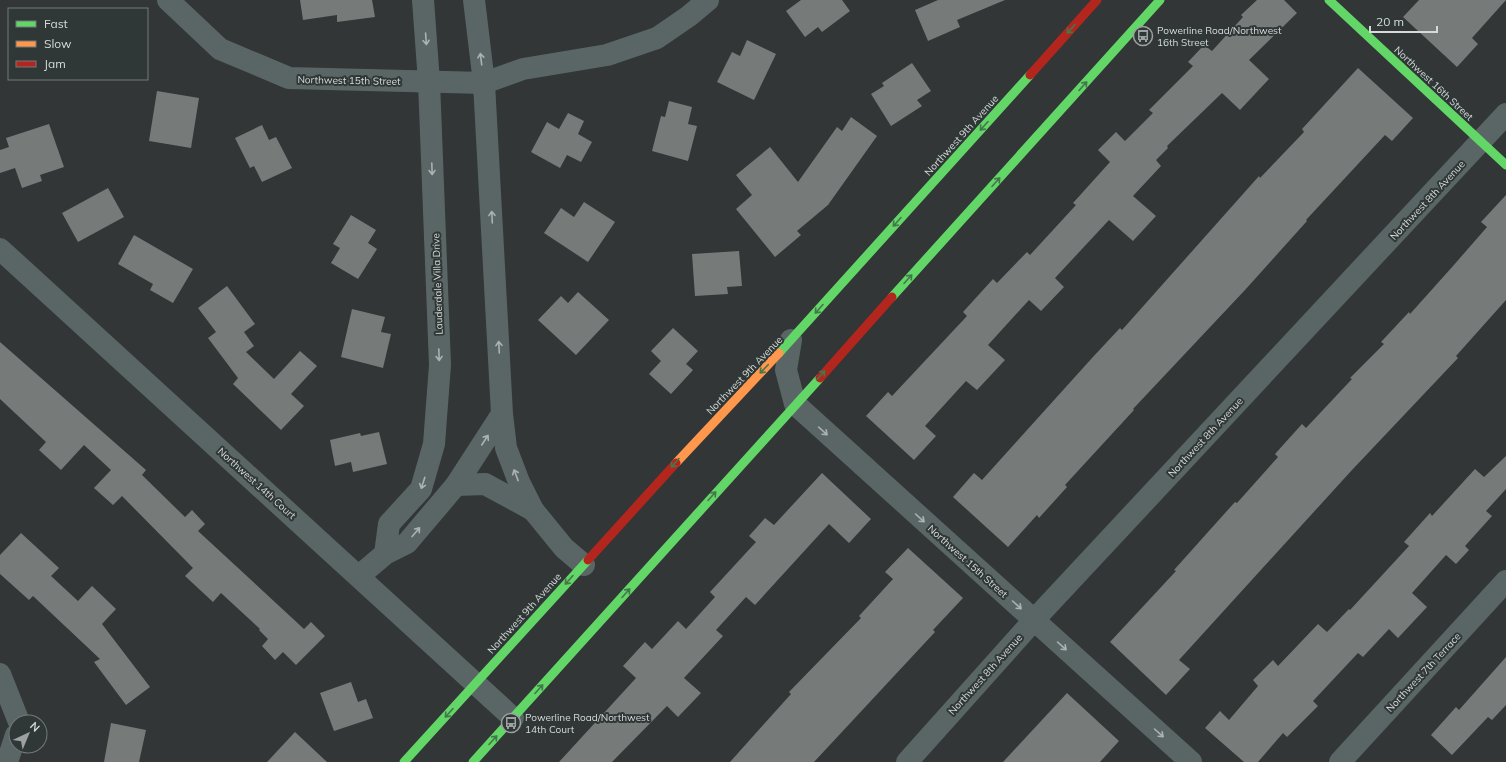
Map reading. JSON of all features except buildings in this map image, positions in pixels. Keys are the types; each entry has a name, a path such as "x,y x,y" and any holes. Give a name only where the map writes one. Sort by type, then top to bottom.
{"main road":[{"name":"Northwest 9th Avenue","path":"404,762 685,453 791,340 1097,0"},
{"path":"473,762 1160,0"},
{"name":"Northwest 16th Street","path":"1329,0 1506,165"}],"street":[{"name":"Northwest 15th Street","path":"168,0 220,49 289,78 484,83"},
{"name":"Lauderdale Villa Drive","path":"385,554 388,524 421,489 434,444 440,365 429,82 424,0"},
{"path":"474,0 484,83 502,414 506,448 519,482 533,510 564,548 584,565"},
{"path":"484,83 523,69 608,55 657,38 689,16 708,0"},
{"name":"Northwest 8th Avenue","path":"907,762 1034,620 1506,114"},
{"name":"Northwest 14th Court","path":"0,249 513,718"},
{"path":"791,340 786,370 795,404"},
{"name":"Northwest 15th Street","path":"795,404 1191,762"},
{"path":"359,576 385,554 407,543 456,485 502,414"},
{"path":"456,485 485,484 533,510"},
{"name":"Northwest 7th Terrace","path":"1340,762 1506,581"},
{"path":"0,674 16,714"}],"traffic: fast":[{"path":"892,297 1160,0"},
{"path":"1329,0 1506,165"},
{"path":"779,353 1030,75"},
{"path":"473,762 820,378"},
{"path":"404,762 588,560"}],"traffic: slow":[{"path":"676,463 779,353"}],"traffic: jam":[{"path":"1030,75 1097,0"},
{"path":"820,378 892,297"},
{"path":"588,560 676,463"}],"place":[{"name":"Powerline Road/Northwest 16th Street","path":"1143,36"},
{"name":"Powerline Road/Northwest 14th Court","path":"511,723"}]}
